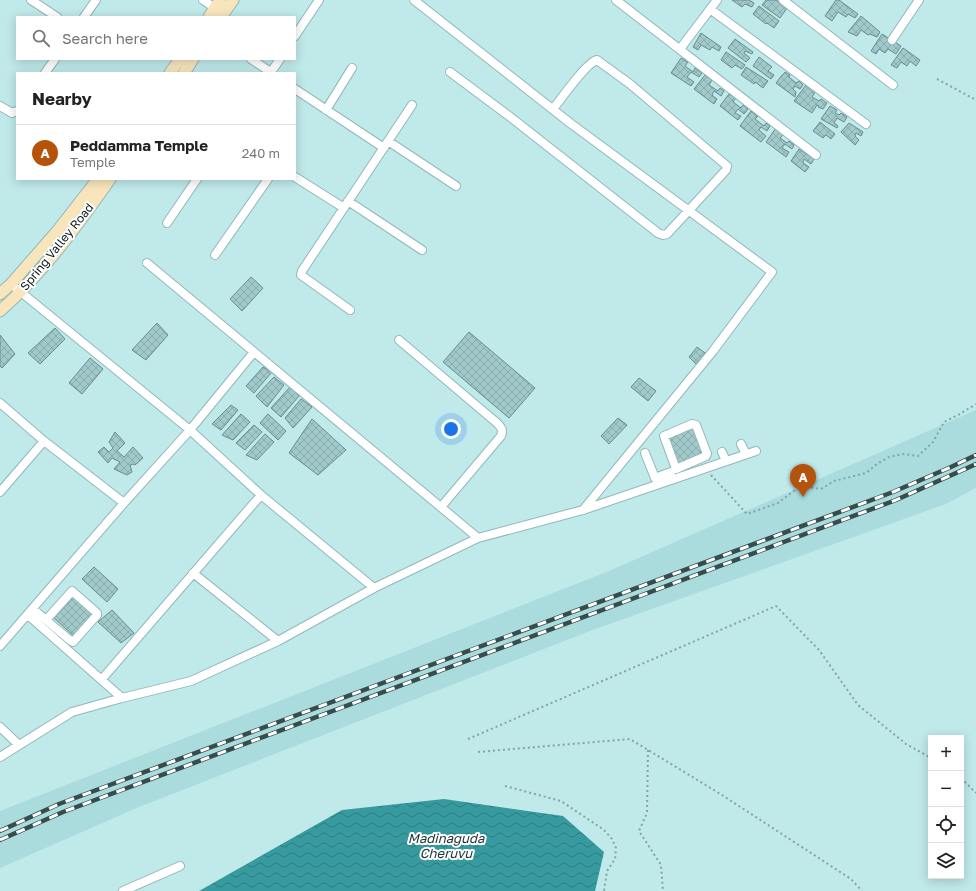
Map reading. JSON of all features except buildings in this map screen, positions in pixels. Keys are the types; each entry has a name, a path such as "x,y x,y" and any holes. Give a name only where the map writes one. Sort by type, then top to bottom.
{"street":[{"path":"31,0 55,16"},
{"path":"85,16 96,0"},
{"path":"203,0 218,11 233,0"},
{"path":"296,34 319,0"},
{"path":"414,0 553,109 772,272 713,351 583,510"},
{"path":"616,0 816,155"},
{"path":"680,49 717,0"},
{"path":"783,0 893,85"},
{"path":"892,40 919,0"},
{"path":"710,9 866,124"},
{"path":"46,72 54,60"},
{"path":"171,72 179,60"},
{"path":"185,72 192,60"},
{"path":"252,60 270,72"},
{"path":"273,72 279,60"},
{"path":"450,72 509,116 658,233 663,235 667,234 726,170 727,166 630,84 597,60 593,61 553,109"},
{"path":"326,110 352,68"},
{"path":"296,90 326,110 456,186"},
{"path":"0,106 12,113 16,111"},
{"path":"350,310 301,276 302,271 412,106"},
{"path":"296,178 346,204 422,250"},
{"name":"Spring Valley Road","path":"0,294 11,284 59,229 97,180"},
{"name":"Spring Valley Road","path":"0,311 20,293 74,230 109,180"},
{"path":"167,223 196,180"},
{"path":"215,256 267,180"},
{"path":"147,263 478,538"},
{"path":"11,284 20,293 190,430 261,495 374,588"},
{"path":"399,340 501,427 502,431 500,436 441,507"},
{"path":"0,646 124,503 190,430 254,352"},
{"path":"0,403 44,441 124,503"},
{"path":"0,757 72,712 191,681 278,641 374,588 478,538 583,510 675,473 696,460 706,456 707,454 696,425 693,424 664,436 675,473"},
{"path":"0,492 44,441"},
{"path":"741,444 746,454"},
{"path":"675,473 702,469 756,451"},
{"path":"722,452 726,461"},
{"path":"645,453 657,481"},
{"path":"696,460 702,469"},
{"path":"102,679 261,495"},
{"path":"193,573 278,641"},
{"path":"30,612 46,620 71,641 74,641 97,615 97,611 74,592 71,592 46,620"},
{"path":"30,612 60,643 122,698"},
{"path":"60,643 65,636"},
{"path":"0,727 19,745"},
{"path":"123,891 180,866"}],"path":[{"path":"937,79 976,100"},
{"path":"702,469 747,514 778,503 800,486 821,489 834,482 866,473 889,457 904,454 918,456 934,442 944,422 976,404"},
{"path":"468,739 776,606 819,650 858,705 906,744 928,756"},
{"path":"478,752 630,739 722,795 851,879 862,891"},
{"path":"648,750 647,813 639,831 661,865 663,891"},
{"path":"964,781 976,793"},
{"path":"505,786 561,800 604,830 612,839 616,848 615,859 607,871 604,891"}],"shaded area":[{"path":"976,410 976,488 946,504 590,631 139,807 0,868 0,811 609,571"}],"water":[{"name":"Madinaguda Cheruvu","path":"444,799 563,816 604,852 595,891 199,891 342,810"}],"railway":[{"path":"0,831 59,804 893,492 976,455"},
{"path":"0,840 63,812 896,500 976,464"}],"place":[{"name":"Peddamma Temple","path":"803,497"}]}
